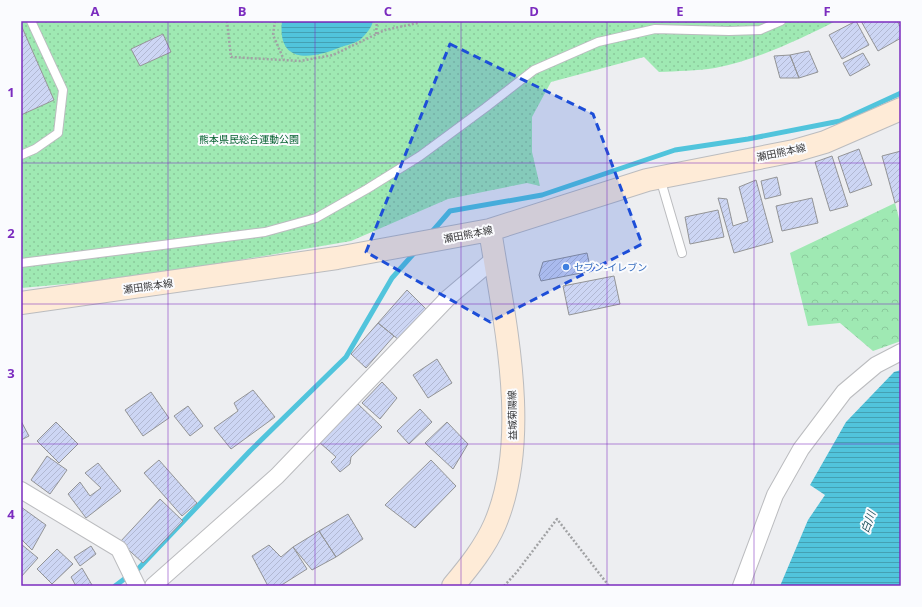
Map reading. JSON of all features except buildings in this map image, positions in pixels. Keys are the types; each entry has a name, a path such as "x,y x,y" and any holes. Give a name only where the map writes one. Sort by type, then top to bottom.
{"main road":[{"name":"瀬田熊本線","path":"21,303 337,258 490,230 660,177 794,151 825,142 901,108"},
{"name":"益城菊陽線","path":"453,586 480,552 495,523 505,490 513,443 511,367 490,230"}],"street":[{"path":"153,586 277,476 448,298 494,259"},
{"path":"741,586 775,495 800,449 844,392 876,365 901,352"},
{"path":"21,490 119,548 137,586"}],"lane":[{"path":"21,154 35,150 58,133 63,90 31,21"},
{"path":"21,263 264,232 316,218 368,189 420,156 534,70 598,42 655,29 729,31 760,30 781,21"},
{"path":"660,177 682,253"}],"path":[{"path":"227,21 231,57 300,61 333,55 385,30 418,23 420,21"},
{"path":"275,21 273,35 285,60"},
{"path":"376,34 377,21"},
{"path":"504,586 516,573 557,519 609,586"}],"highlighted area":[{"path":"450,44 593,114 642,244 490,322 366,252"}],"green space":[{"name":"熊本県民総合運動公園","path":"21,21 836,21 762,55 715,68 659,72 644,57 551,82 532,117 532,152 540,186 527,183 448,199 351,241 188,269 88,282 21,288 21,115 54,100 21,25","holes":["162,34 170,52 140,66 132,49"]},
{"path":"895,203 901,226 901,341 873,351 840,323 808,326 790,253"}],"water":[{"path":"282,21 373,21 363,37 354,43 308,56 291,52 285,45 282,35"},
{"name":"白川","path":"901,370 901,586 780,586 808,520 825,495 810,485 846,422 894,372"}],"waterway":[{"path":"430,234 450,211 542,195 675,150 748,139 840,121 901,93"},
{"path":"115,586 139,568 250,451 346,357 392,278 416,251"}],"place":[{"name":"セブン-イレブン","path":"566,267"}]}
